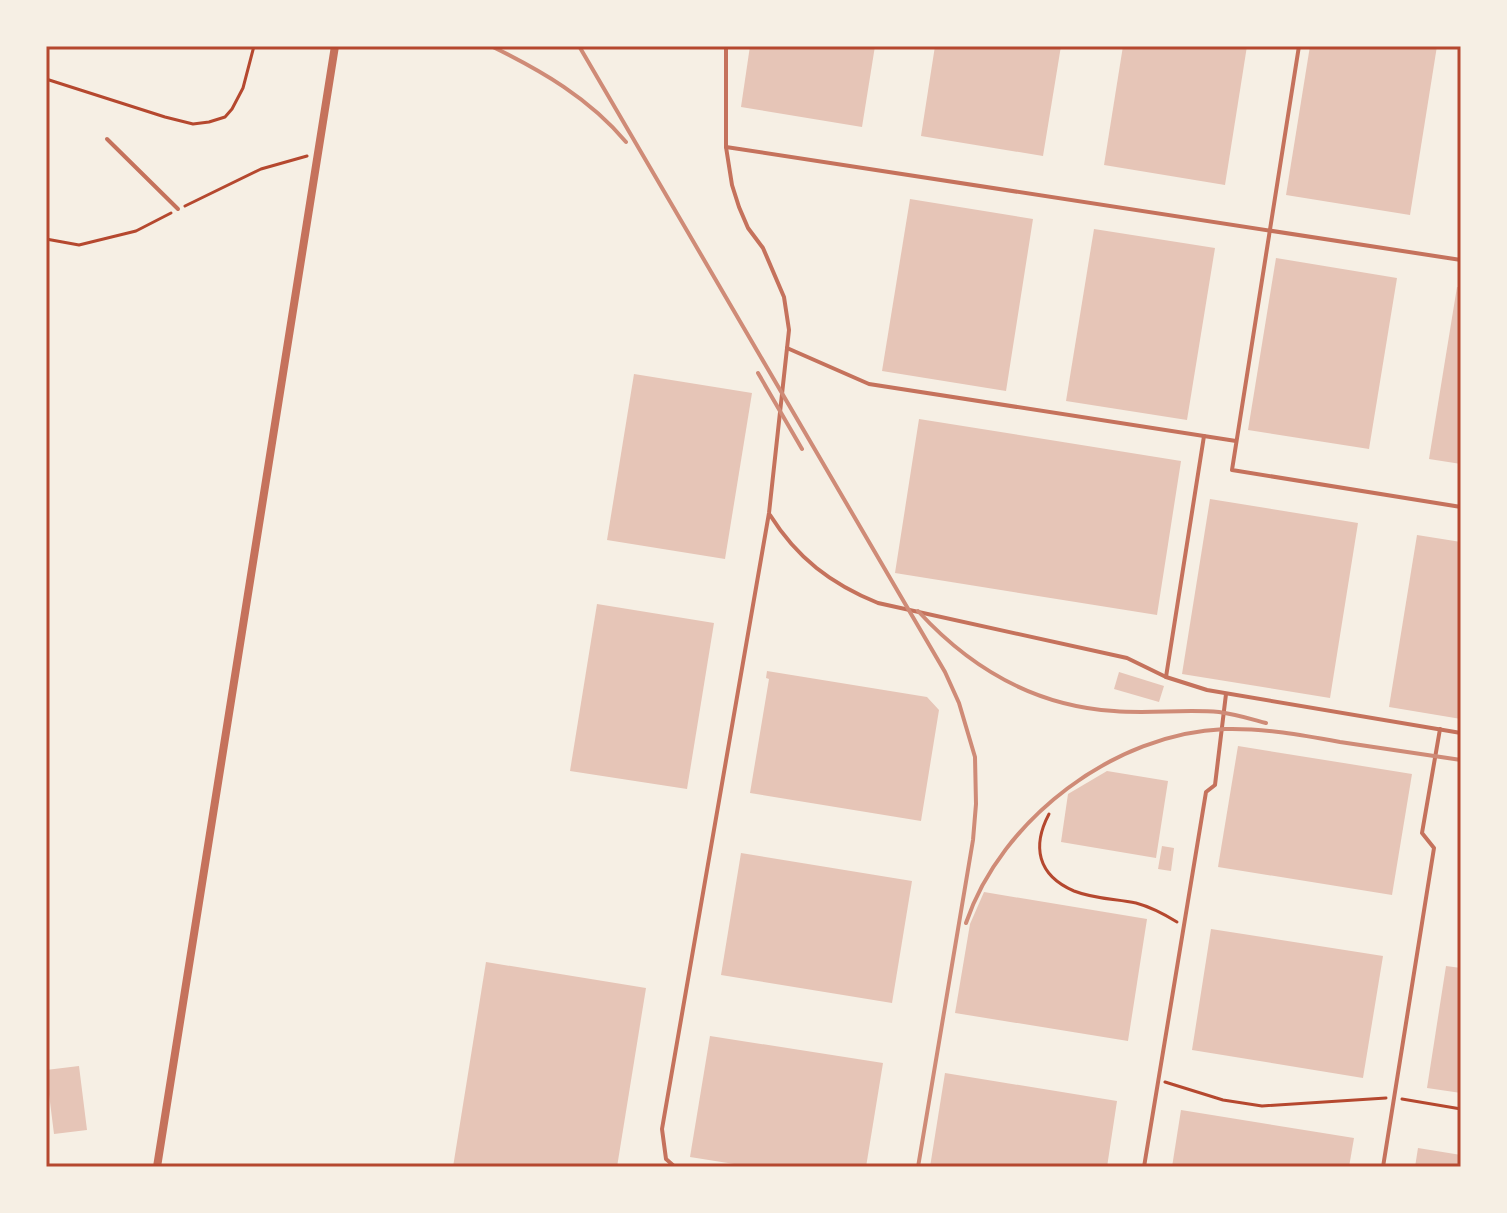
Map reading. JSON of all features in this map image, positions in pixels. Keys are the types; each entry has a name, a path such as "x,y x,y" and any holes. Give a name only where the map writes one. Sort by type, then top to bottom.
{"street":[{"path":"157,1167 335,46"}],"lane":[{"path":"675,1167 666,1159 662,1129 769,513 789,330 784,297 763,248 748,228 732,185 726,147 726,46"},
{"path":"1299,46 1232,470 1461,507"},
{"path":"107,139 178,209"},
{"path":"726,147 1461,260"},
{"path":"787,348 869,384 1236,441"},
{"path":"1166,677 1204,436"},
{"path":"769,513 785,539 816,570 858,595 896,608 1127,658 1166,677 1226,694 1461,733"},
{"path":"1144,1167 1206,792 1215,785 1226,694"},
{"path":"1383,1167 1434,848 1422,833 1440,729"}],"path":[{"path":"46,79 165,117 193,124 209,122 225,117 232,109 243,88 254,46"},
{"path":"1049,814 1039,832 1038,848 1044,866 1055,879 1074,891 1154,909 1184,925"},
{"path":"1158,1079 1190,1092 1262,1106 1394,1098 1461,1109"}],"building":[{"path":"750,46 875,46 862,127 741,107"},
{"path":"935,46 1061,46 1043,156 921,136"},
{"path":"1123,46 1247,46 1225,185 1104,165"},
{"path":"1310,46 1437,46 1410,215 1286,195"},
{"path":"910,199 1033,219 1006,391 882,371"},
{"path":"1094,229 1215,248 1187,420 1066,401"},
{"path":"1276,258 1397,278 1369,449 1248,430"},
{"path":"1457,287 1461,288 1461,464 1429,459"},
{"path":"634,374 752,393 725,559 607,540"},
{"path":"919,419 1181,461 1157,615 895,573"},
{"path":"1210,499 1358,523 1330,698 1182,674"},
{"path":"1417,535 1461,542 1461,719 1389,707"},
{"path":"597,604 714,623 687,789 570,771"},
{"path":"767,671 927,697 939,710 921,821 750,793 769,679 766,678"},
{"path":"1119,672 1164,686 1159,702 1114,689"},
{"path":"1238,746 1412,774 1392,895 1218,867"},
{"path":"1107,771 1168,781 1156,858 1061,842 1068,794"},
{"path":"1162,846 1174,848 1171,871 1158,869"},
{"path":"741,853 912,881 892,1003 721,975"},
{"path":"984,892 1147,919 1128,1041 955,1013 970,924"},
{"path":"1211,929 1383,956 1363,1078 1192,1050"},
{"path":"486,962 646,988 617,1167 453,1167"},
{"path":"1446,966 1461,968 1461,1093 1427,1088"},
{"path":"710,1036 883,1063 866,1167 753,1167 690,1157"},
{"path":"79,1066 87,1130 54,1134 46,1070"},
{"path":"945,1073 1117,1101 1107,1167 930,1167"},
{"path":"1181,1110 1354,1138 1349,1167 1172,1167"},
{"path":"1418,1148 1461,1155 1461,1167 1415,1167"}],"railway":[{"path":"491,46 564,87 612,126 626,142"},
{"path":"579,46 945,672 959,703 975,757 973,840 918,1167"},
{"path":"758,373 802,449"},
{"path":"918,611 938,632 983,667 1007,681 1058,701 1114,711 1219,712 1266,723"},
{"path":"966,923 983,885 1006,849 1034,817 1067,788 1143,746 1184,734 1240,729 1283,732 1461,760"}]}
